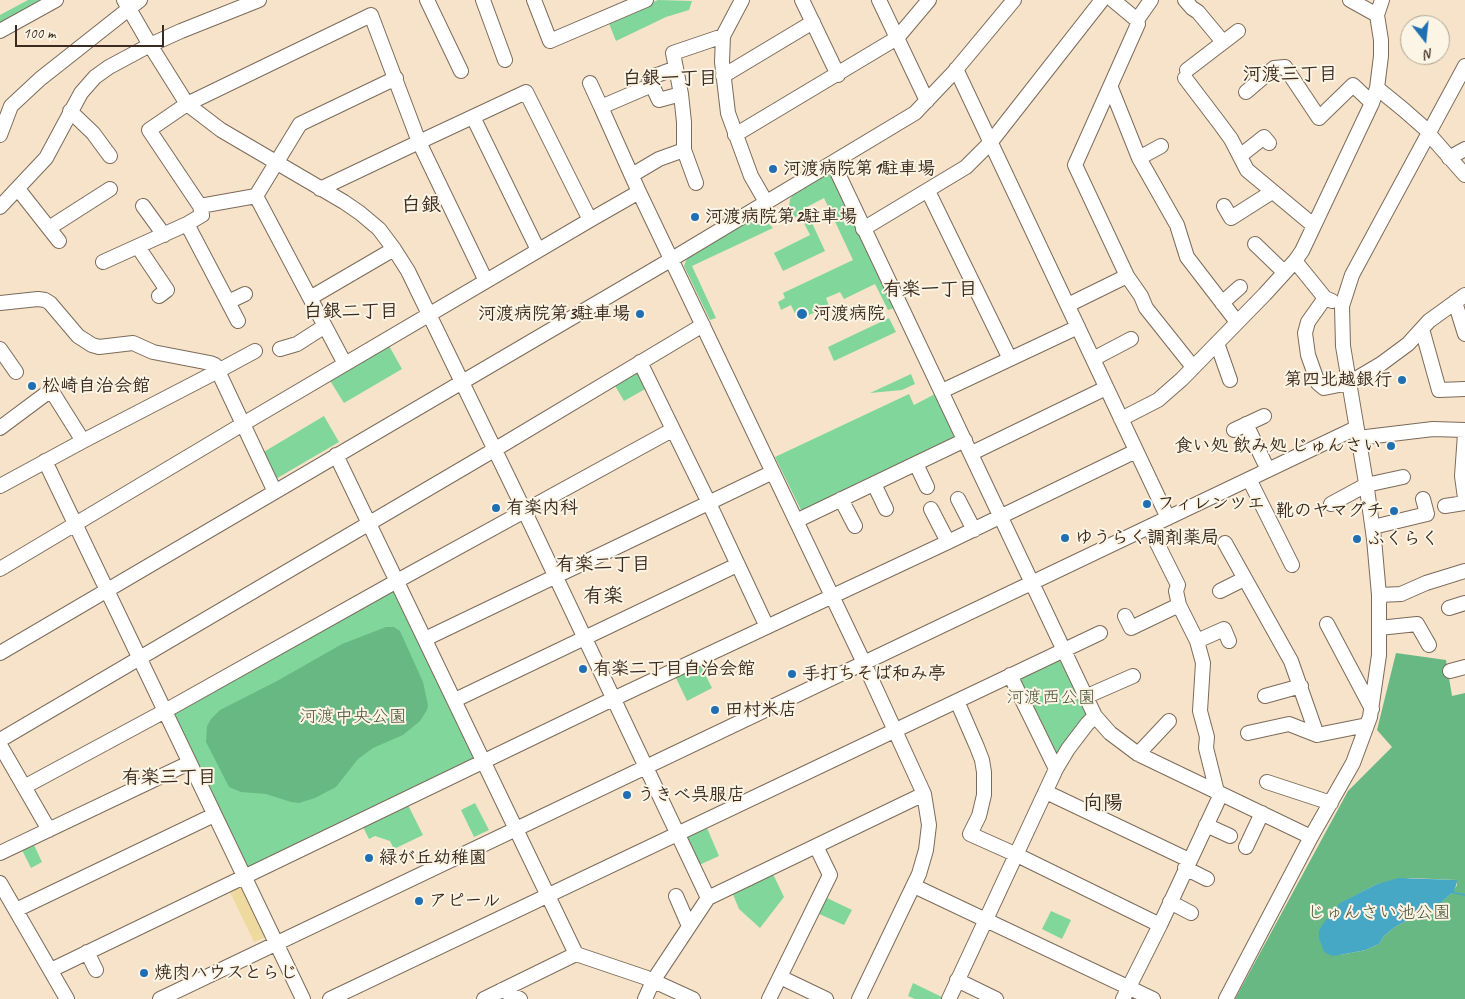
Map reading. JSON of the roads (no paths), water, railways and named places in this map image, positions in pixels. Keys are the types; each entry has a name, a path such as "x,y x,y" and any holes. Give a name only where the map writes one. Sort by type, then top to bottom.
{"street":[{"path":"0,31 56,0"},
{"path":"0,134 11,106 40,79 124,12 127,5 140,0"},
{"path":"0,207 46,158 70,110 81,93 95,78 109,67 150,45 259,0"},
{"path":"426,0 461,71"},
{"path":"483,0 505,60"},
{"path":"534,0 550,41 646,0"},
{"path":"802,0 838,75"},
{"path":"879,0 927,101"},
{"path":"735,135 897,38 929,0"},
{"path":"0,653 672,259 916,113 1014,0"},
{"path":"863,229 966,167 990,143 1102,0"},
{"path":"1114,0 1137,20"},
{"path":"1151,0 1137,20 1138,24 1075,165 1127,276 1141,296 1146,308 1193,367"},
{"path":"1186,0 1223,42"},
{"path":"1350,0 1377,15"},
{"path":"1121,419 1158,400 1217,344 1295,261 1302,250 1372,103 1377,88 1382,56 1377,15 1382,0"},
{"path":"738,1 723,36 722,62 728,113 751,176 766,202"},
{"path":"127,5 188,104 222,130 360,213 379,229 394,249 408,271 462,381 708,898"},
{"path":"103,262 164,235 202,215 200,206 149,130 188,104 371,15 419,142 486,281"},
{"path":"723,76 812,22"},
{"path":"1238,31 1186,74 1220,124 1247,170 1313,225"},
{"path":"696,183 684,150 681,94 673,53 723,36"},
{"path":"1226,999 1353,763 1372,709 1379,655 1379,595 1373,526 1343,346 1342,306 1352,275 1465,66"},
{"path":"1246,92 1274,68 1285,67 1319,118 1353,86 1372,103"},
{"path":"676,68 649,78 659,100 681,94"},
{"path":"956,69 1168,518"},
{"path":"200,206 256,196 300,124 396,78"},
{"path":"590,83 702,325 864,663 924,794 929,826 926,850 914,886 859,999"},
{"path":"601,107 652,85"},
{"path":"1110,88 1140,158 1177,225 1187,257 1237,322"},
{"path":"1377,88 1428,133 1465,175"},
{"path":"320,189 526,92 590,220"},
{"path":"70,110 93,133 110,156"},
{"path":"473,117 538,250"},
{"path":"1240,156 1264,137 1268,143"},
{"path":"1140,158 1162,146"},
{"path":"1449,158 1465,149"},
{"path":"632,175 659,159 684,150"},
{"path":"833,163 1095,716 1110,733 1138,754 1312,837"},
{"path":"18,189 59,241"},
{"path":"49,228 110,189"},
{"path":"928,191 1010,359"},
{"path":"0,569 429,314 640,192"},
{"path":"1224,206 1232,218 1272,192"},
{"path":"256,196 345,364"},
{"path":"143,206 164,235"},
{"path":"187,224 238,321"},
{"path":"1255,244 1284,272"},
{"path":"138,247 167,290 159,296"},
{"path":"310,298 394,249"},
{"path":"1295,261 1325,298 1342,306"},
{"path":"1068,305 1127,276"},
{"path":"1222,303 1240,287"},
{"path":"228,302 245,294"},
{"path":"1325,298 1308,322 1305,332 1308,355 1318,383 1324,388 1349,383 1381,364 1402,349 1429,321 1460,298 1465,334"},
{"path":"0,303 45,300 78,336 92,346 99,347 133,343 153,352 215,365 275,492"},
{"path":"0,740 494,450 702,325"},
{"path":"280,349 297,344 325,326"},
{"path":"942,391 1078,327"},
{"path":"1422,330 1439,390 1465,389"},
{"path":"1093,359 1131,339"},
{"path":"1217,344 1230,380"},
{"path":"0,349 16,372"},
{"path":"0,486 254,351"},
{"path":"640,362 709,503 767,628"},
{"path":"972,453 1106,388"},
{"path":"0,428 52,390 82,441"},
{"path":"1264,416 1240,427 1268,470"},
{"path":"160,999 1268,470 1357,433 1433,429 1465,430"},
{"path":"24,787 672,430"},
{"path":"1465,434 1462,476 1465,498"},
{"path":"796,521 965,440"},
{"path":"50,970 1136,451"},
{"path":"336,456 576,954 653,981 693,999"},
{"path":"45,461 303,999"},
{"path":"916,464 927,487"},
{"path":"425,639 773,472"},
{"path":"1330,504 1366,485 1403,476"},
{"path":"1249,479 1292,565"},
{"path":"874,484 886,509"},
{"path":"841,499 855,526"},
{"path":"958,499 974,530"},
{"path":"1373,526 1427,514 1423,499"},
{"path":"1445,506 1465,503"},
{"path":"931,509 948,542"},
{"path":"1125,993 1160,925 1219,793 1206,748 1207,737 1200,711 1203,663 1198,641 1179,605 1176,591 1178,585 1149,527"},
{"path":"1225,543 1291,661 1317,735"},
{"path":"454,700 737,565"},
{"path":"1379,595 1401,594 1426,583 1465,571"},
{"path":"1220,591 1244,578"},
{"path":"1449,608 1465,604"},
{"path":"1125,616 1131,628 1179,605"},
{"path":"1327,624 1372,709"},
{"path":"1379,628 1417,624 1429,645"},
{"path":"1198,641 1224,629 1229,640"},
{"path":"330,999 1100,633"},
{"path":"1450,671 1465,667"},
{"path":"1010,675 1056,769"},
{"path":"1085,697 1133,676"},
{"path":"1265,696 1301,686"},
{"path":"957,702 977,747 984,772 984,795 981,808 970,834 1160,925"},
{"path":"949,999 1056,769 1068,749 1095,716"},
{"path":"1138,754 1168,721"},
{"path":"1248,733 1289,724 1317,735 1367,725"},
{"path":"0,745 49,830"},
{"path":"0,854 189,763"},
{"path":"1267,782 1331,803"},
{"path":"1046,792 1187,864 1208,880"},
{"path":"645,999 653,981 708,898 924,794"},
{"path":"1246,847 1262,813"},
{"path":"16,910 214,815"},
{"path":"1206,825 1230,836"},
{"path":"769,999 830,876 816,846"},
{"path":"0,883 67,999"},
{"path":"914,886 986,920 1125,993 1153,999"},
{"path":"676,896 689,926"},
{"path":"1170,902 1191,913"},
{"path":"87,952 96,970"},
{"path":"484,999 576,954"},
{"path":"780,977 826,999"},
{"path":"958,980 996,999"},
{"path":"502,990 520,999"}],"water":[{"path":"1399,878 1457,880 1454,892 1465,894 1465,896 1452,893 1429,913 1418,915 1395,927 1384,936 1379,944 1366,950 1332,956 1324,952 1319,938 1319,931 1340,903 1377,884"}],"place":[{"name":"河渡病院第1駐車場","path":"773,169"},
{"name":"河渡病院第2駐車場","path":"695,217"},
{"name":"河渡病院第3駐車場","path":"640,314"},
{"name":"河渡病院","path":"802,314"},
{"name":"第四北越銀行","path":"1402,380"},
{"name":"松崎自治会館","path":"32,386"},
{"name":"食い処 飲み処 じゅんさい","path":"1391,446"},
{"name":"フィレンツエ","path":"1147,504"},
{"name":"有楽内科","path":"496,508"},
{"name":"靴のヤマグチ","path":"1394,511"},
{"name":"ゆうらく調剤薬局","path":"1065,538"},
{"name":"ふくらく","path":"1357,539"},
{"name":"有楽二丁目自治会館","path":"583,669"},
{"name":"手打ちそば和み亭","path":"792,674"},
{"name":"田村米店","path":"715,710"},
{"name":"うきべ呉服店","path":"627,795"},
{"name":"緑が丘幼稚園","path":"369,858"},
{"name":"アピール","path":"419,901"},
{"name":"焼肉ハウスとらじ","path":"144,973"}],"district":[{"name":"河渡三丁目","path":"1290,75"},
{"name":"白銀一丁目","path":"670,79"},
{"name":"白銀","path":"421,206"},
{"name":"有楽一丁目","path":"930,290"},
{"name":"白銀二丁目","path":"351,312"},
{"name":"有楽二丁目","path":"603,565"},
{"name":"有楽","path":"603,597"},
{"name":"有楽三丁目","path":"169,778"},
{"name":"向陽","path":"1103,804"}],"park label":[{"name":"河渡西公園","path":"1051,698"},
{"name":"河渡中央公園","path":"353,717"},
{"name":"じゅんさい池公園","path":"1379,913"}]}
